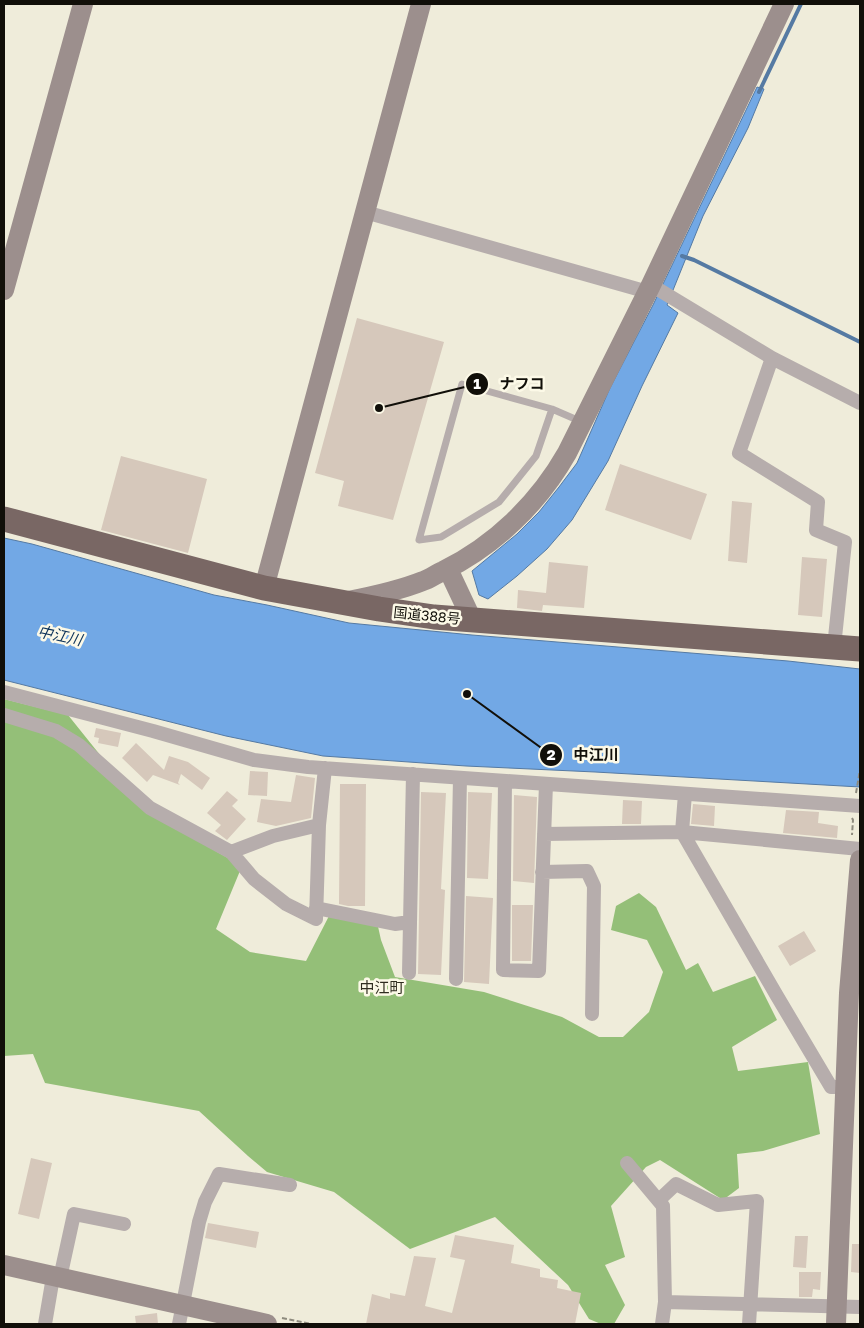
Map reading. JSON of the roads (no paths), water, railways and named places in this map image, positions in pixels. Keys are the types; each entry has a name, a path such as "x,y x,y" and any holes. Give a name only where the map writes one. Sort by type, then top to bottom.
{"highway":[{"name":"国道388号","path":"4,519 264,588 408,614 860,649"}],"street":[{"path":"4,290 83,4"},
{"path":"264,588 421,4"},
{"path":"339,603 391,592 424,581 448,569 480,551 505,531 538,496 560,466 653,289 784,4"},
{"path":"365,212 653,289 673,298 772,358 860,403"},
{"path":"772,358 739,453 818,502 816,530 845,542 834,647"},
{"path":"448,569 472,620"},
{"path":"4,692 254,760 308,767 860,806"},
{"path":"4,715 56,731 79,745 150,808 231,852 254,879 286,904 316,918 319,825 325,768"},
{"path":"409,973 413,774"},
{"path":"456,979 460,778"},
{"path":"505,781 503,970 539,971 546,784"},
{"path":"685,794 682,832 831,1087 846,1087"},
{"path":"231,852 273,836 319,825"},
{"path":"544,834 682,832 860,849"},
{"path":"837,1315 850,983 860,860"},
{"path":"542,872 587,871 594,886 592,1014"},
{"path":"316,908 394,924 410,922"},
{"path":"627,1163 663,1206 665,1302 662,1324"},
{"path":"181,1315 199,1222 206,1202 220,1174 290,1185"},
{"path":"659,1200 676,1184 718,1205 757,1201 749,1324"},
{"path":"44,1324 74,1214 124,1224"},
{"path":"4,1266 57,1277 181,1315 267,1324"},
{"path":"665,1302 750,1305 837,1315 860,1307"}],"lane":[{"path":"552,409 536,456 499,502 441,538 419,540 462,384 552,409 582,422"}],"water":[{"path":"757,87 764,89 748,128 703,216 667,305 678,313 608,461 572,520 547,549 488,599 479,595 472,571 517,534 539,512 577,463 610,388 653,305"},
{"path":"4,538 32,544 214,595 349,623 788,661 860,669 860,787 466,766 323,756 226,736 4,680"}],"waterway":[{"path":"759,92 801,4"},
{"path":"682,256 694,260 860,342"}],"place":[{"name":"ナフコ","path":"379,408"},
{"name":"中江川","path":"467,694"}],"district":[{"name":"中江町","path":"382,987"}]}
